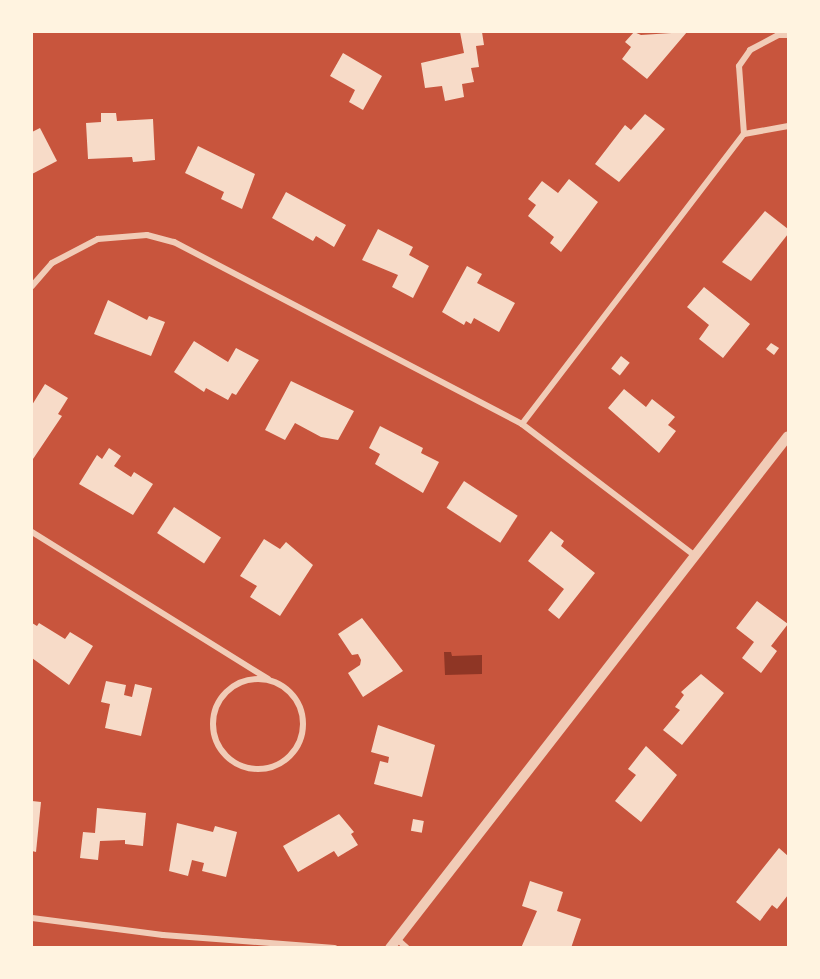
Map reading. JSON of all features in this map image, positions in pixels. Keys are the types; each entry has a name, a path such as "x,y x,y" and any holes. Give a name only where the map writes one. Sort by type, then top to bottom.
{"street":[{"path":"522,424 744,134 739,66 750,50 778,35 789,35"},
{"path":"744,134 789,126"},
{"path":"32,286 52,263 98,239 147,235 174,242 522,424 695,556"},
{"path":"407,948 393,943 789,436"},
{"path":"32,532 293,694 301,708 302,737 294,752 279,764 252,769 237,764 216,741 216,708 237,684 253,679 269,680"},
{"path":"32,918 163,935 335,948"}],"shaded area":[{"path":"444,652 451,652 452,656 482,655 482,674 445,675"}],"building":[{"path":"460,32 482,32 484,45 476,46 479,67 471,68 474,82 462,84 464,97 445,101 442,86 425,88 421,63 464,53"},
{"path":"634,32 641,35 687,32 647,79 622,59 631,47 625,42"},
{"path":"343,53 382,76 363,110 349,102 355,90 330,76"},
{"path":"101,113 116,113 117,121 153,119 155,160 133,162 132,157 88,159 86,123 101,122"},
{"path":"645,114 665,129 619,182 595,164 625,125 631,130"},
{"path":"40,128 57,161 32,174 32,132"},
{"path":"198,146 255,174 242,209 221,199 224,192 185,173"},
{"path":"569,179 598,202 561,252 550,243 554,237 528,216 536,205 528,199 542,181 558,193"},
{"path":"286,192 346,225 334,247 316,236 313,241 272,218"},
{"path":"765,211 788,229 788,234 751,281 722,262"},
{"path":"378,229 413,247 409,255 429,266 413,298 392,287 398,275 362,260"},
{"path":"467,266 482,274 477,283 515,303 499,332 474,318 471,324 466,321 464,325 442,312"},
{"path":"704,287 750,324 723,358 699,339 709,325 687,307"},
{"path":"108,300 147,320 149,316 165,322 151,356 94,334"},
{"path":"194,341 228,362 236,348 259,360 236,395 232,393 228,400 206,388 204,392 174,372"},
{"path":"771,343 779,348 774,355 766,349"},
{"path":"621,356 630,363 620,375 611,369"},
{"path":"291,381 354,411 338,440 321,437 295,423 285,440 265,430"},
{"path":"45,384 68,398 58,414 62,416 33,459 32,405"},
{"path":"624,389 646,407 652,399 675,417 668,425 676,431 659,453 608,408"},
{"path":"380,426 423,448 421,453 439,462 423,493 375,464 380,454 369,448"},
{"path":"109,448 121,456 114,466 131,477 134,472 153,484 133,515 79,484 97,455 102,459"},
{"path":"464,481 518,516 500,543 447,508"},
{"path":"174,507 221,537 204,563 157,533"},
{"path":"551,531 564,541 561,546 595,573 559,619 548,610 564,589 528,561"},
{"path":"264,539 280,549 286,542 313,565 280,616 250,597 257,586 240,576"},
{"path":"757,601 788,624 771,646 777,651 761,673 742,658 754,642 736,628"},
{"path":"362,618 403,671 363,697 348,673 360,665 361,660 358,654 352,655 338,634"},
{"path":"32,623 37,626 39,623 65,639 70,632 93,646 69,685 32,658"},
{"path":"701,674 724,693 682,745 663,730 680,710 675,707 684,695 681,692"},
{"path":"106,681 126,685 124,695 132,697 135,684 152,688 141,736 105,728 110,704 101,702"},
{"path":"378,725 435,745 422,797 374,784 380,761 388,763 389,757 371,752"},
{"path":"646,746 677,775 641,822 615,801 636,775 628,769"},
{"path":"32,801 41,802 36,852 32,851"},
{"path":"97,808 146,813 143,846 125,844 125,840 100,841 98,860 80,858 83,832 95,833"},
{"path":"339,814 354,832 351,834 358,845 338,857 334,851 298,872 283,846"},
{"path":"413,819 424,821 422,833 411,831"},
{"path":"177,823 213,832 215,826 237,832 226,877 202,871 204,863 192,860 188,876 169,871"},
{"path":"779,848 788,856 788,895 777,909 772,905 760,921 736,902"},
{"path":"530,881 563,892 557,911 581,919 571,948 521,948 537,911 522,906"}]}
